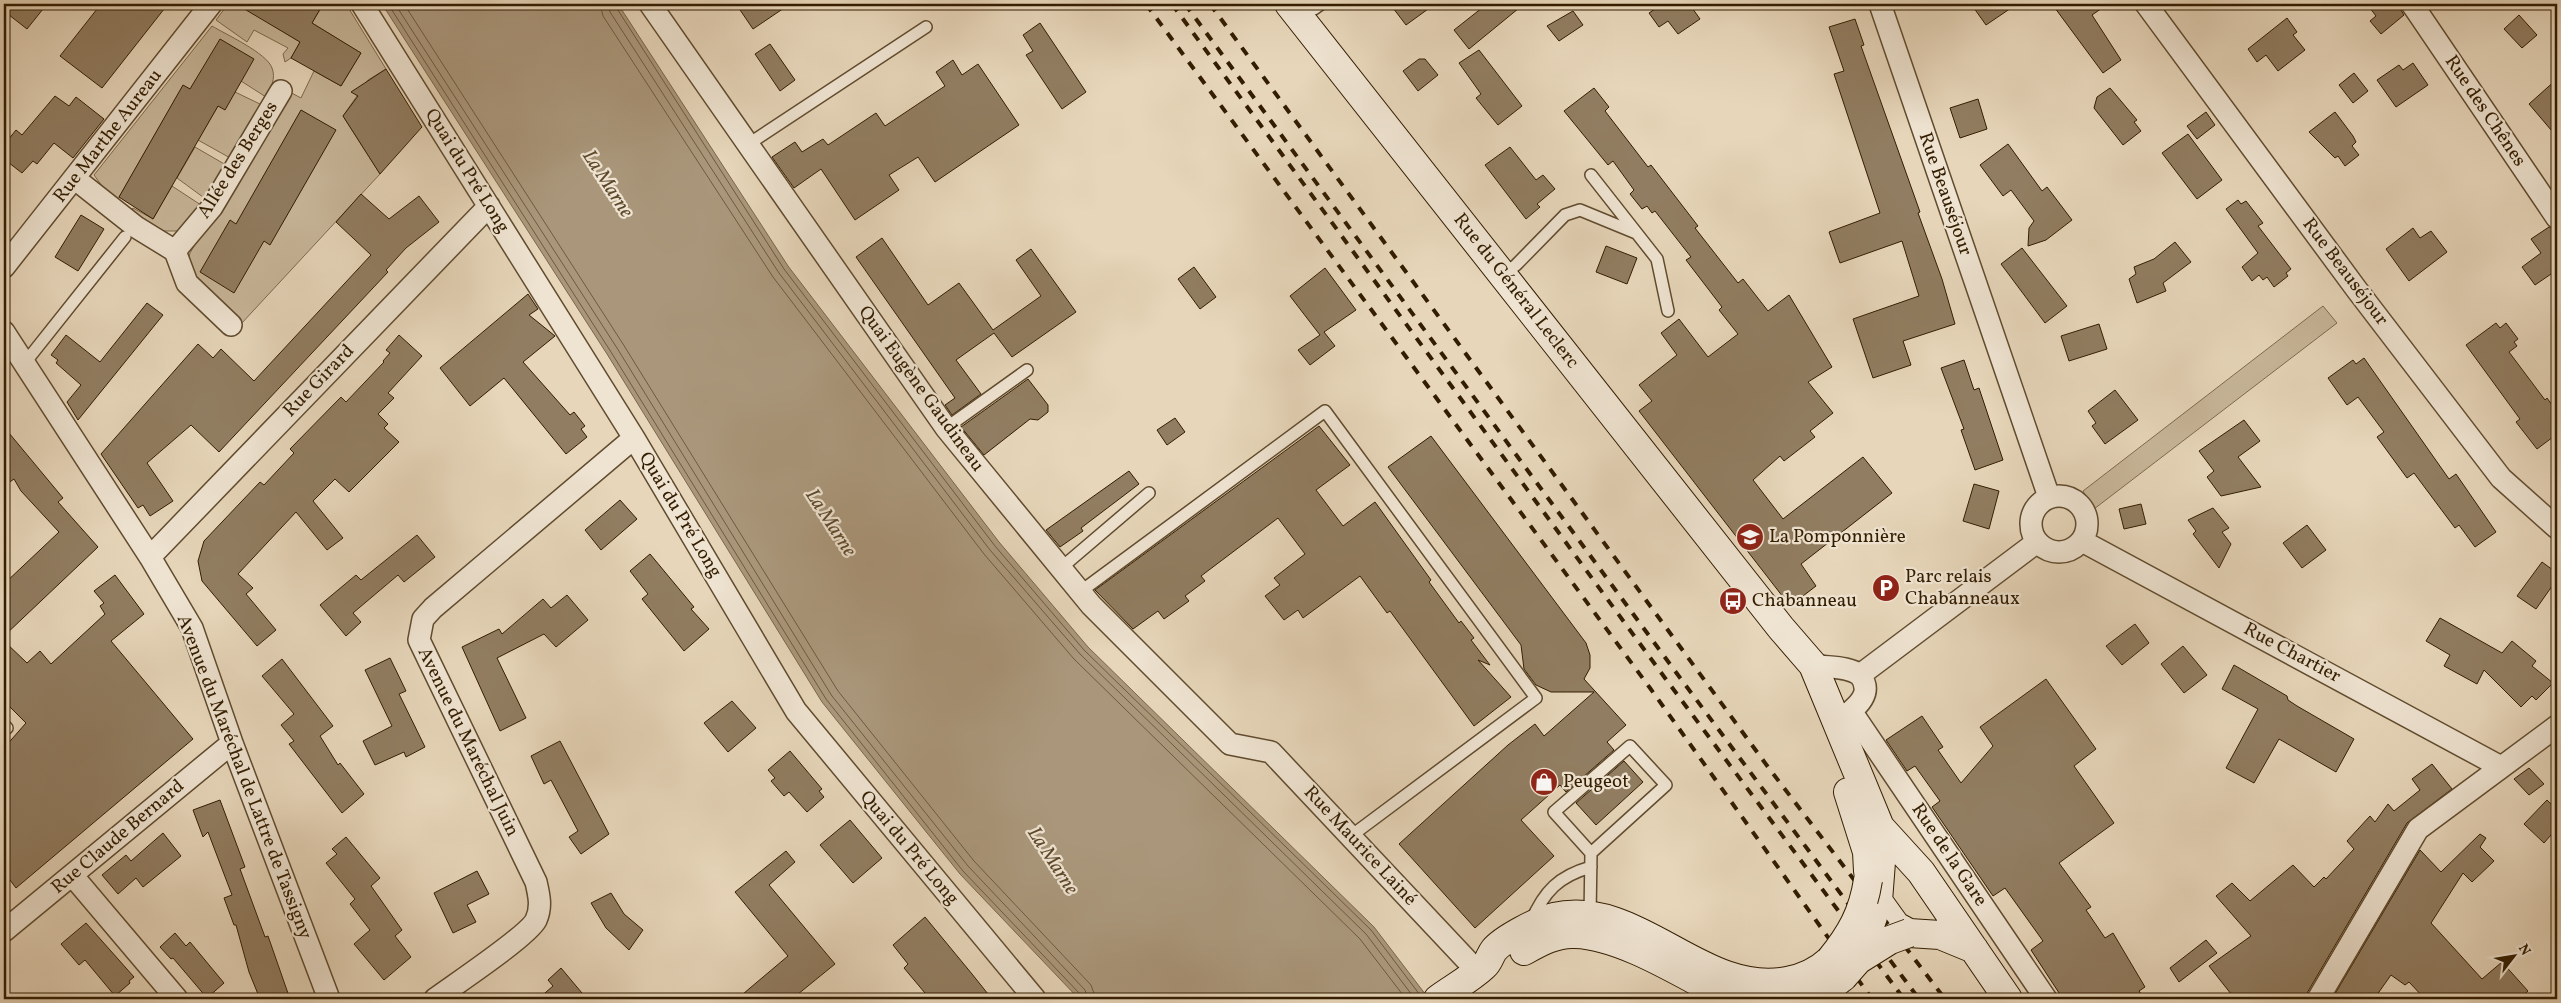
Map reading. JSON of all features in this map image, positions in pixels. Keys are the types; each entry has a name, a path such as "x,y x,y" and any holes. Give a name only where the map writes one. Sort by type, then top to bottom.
{"main road":[{"name":"Rue du Général Leclerc","path":"1289,4 1742,578 1777,632 1827,689 1877,861"},
{"path":"1877,861 1896,926 1909,933"},
{"path":"1840,976 1877,861"},
{"name":"Rue de la Gare","path":"1877,861 1921,872 2008,999"},
{"path":"1442,996 1482,968 1494,950 1530,926 1552,917 1579,914 1589,925 1628,948 1730,999"},
{"path":"1482,968 1503,963 1555,936 1573,933 1589,925 1616,922 1714,972 1767,994 1796,979 1815,972 1840,976"},
{"path":"1804,999 1890,940 1909,933 1940,935 1974,949"}],"street":[{"name":"Rue Marthe Aureau","path":"4,268 211,4"},
{"name":"Quai du Pré Long","path":"362,4 634,438 796,711 1035,999"},
{"name":"Quai Eugène Gaudineau","path":"650,4 946,428 1080,592 1230,744"},
{"name":"Rue Beauséjour","path":"1880,4 2049,497"},
{"name":"Rue Beauséjour","path":"2146,4 2346,274 2501,478 2557,528"},
{"name":"Rue des Chênes","path":"2412,4 2557,218"},
{"name":"Allée des Berges","path":"174,251 212,207 281,92"},
{"path":"74,178 136,227 174,251 187,283 231,325"},
{"name":"Rue Girard","path":"150,557 489,206"},
{"name":"Avenue du Maréchal de Lattre de Tassigny","path":"4,332 150,557 192,628 232,743 329,999"},
{"name":"Avenue du Maréchal Juin","path":"436,999 507,946 535,921 541,902 536,882 419,640 423,619 433,608 634,438"},
{"path":"2049,497 2066,497 2081,505 2087,523 2082,541 2074,548 2065,552 2054,552 2044,549 2032,534 2031,516 2035,508 2049,497"},
{"name":"Rue Chartier","path":"2082,541 2501,766"},
{"path":"1860,675 2037,542"},
{"path":"1848,669 1860,675 1866,688 1862,701 1827,689 1848,669"},
{"name":"Rue de la Gare","path":"1827,689 2046,999"},
{"path":"2318,999 2418,829 2557,726"},
{"name":"Rue Claude Bernard","path":"4,931 232,743"},
{"name":"Rue Maurice Lainé","path":"1230,744 1271,752 1482,968"},
{"path":"72,874 177,999"}],"lane":[{"path":"1305,4 1314,10 1321,4"},
{"path":"747,145 926,27"},
{"path":"1591,174 1657,260 1668,311"},
{"path":"1503,275 1516,266 1565,215 1580,210 1636,233"},
{"path":"24,364 125,237"},
{"path":"946,428 1027,370"},
{"path":"1080,592 1325,411 1536,698 1351,836"},
{"path":"1061,568 1149,493"},
{"path":"1589,925 1591,853 1554,812 1630,746 1666,785 1591,853"},
{"path":"1530,926 1543,898 1553,886 1572,873 1591,867"}],"shaded area":[{"path":"228,4 253,4 249,11 300,42 291,58 285,62 283,54 288,48 254,30 247,42 216,20"},
{"path":"314,4 346,4 386,69 368,80 343,116 380,174 241,324 192,280 186,267 190,253 286,90 301,98 314,71 341,86 361,53 312,23 321,8"},
{"path":"212,26 254,50 269,62 273,72 273,79 266,97 241,81 190,89 183,86 118,199 107,193 94,175"},
{"path":"235,92 262,105 232,159 198,140 218,106"},
{"path":"195,147 226,165 207,200 177,178"},
{"path":"172,186 204,207 179,231 155,231 127,214 133,208 153,219"},
{"path":"2323,306 2337,323 2094,509 2083,491"}],"water":[{"name":"La Marne","path":"382,4 618,4 788,266 999,542 1088,647 1374,927 1429,999 1079,999 960,874 822,702 607,354"}],"building":[{"path":"4,4 47,4 27,29 4,11"},
{"path":"101,4 168,4 102,88 60,56"},
{"path":"236,4 323,4 312,23 361,53 341,86 291,58 300,42"},
{"path":"736,4 790,4 753,29"},
{"path":"1390,4 1435,4 1406,25"},
{"path":"1487,4 1524,4 1469,49 1454,30"},
{"path":"1656,4 1692,4 1690,5 1700,19 1678,34 1668,21 1659,27 1649,13 1658,7"},
{"path":"1971,4 2017,4 1986,25"},
{"path":"2052,4 2108,4 2092,15 2121,60 2103,73"},
{"path":"2367,4 2397,4 2404,15 2381,34 2370,21 2376,16"},
{"path":"1573,11 1583,25 1559,41 1547,26"},
{"path":"2519,15 2537,35 2522,48 2504,29"},
{"path":"2287,18 2297,32 2293,35 2305,50 2278,71 2266,55 2257,62 2248,49"},
{"path":"1855,19 1864,45 1861,46 1920,212 1918,213 1942,279 1955,324 1903,341 1911,365 1873,378 1853,319 1919,296 1902,241 1840,263 1829,232 1880,213 1834,74 1844,71 1829,27"},
{"path":"1040,23 1086,92 1062,109 1026,55 1033,51 1023,35"},
{"path":"220,39 254,59 225,110 218,106 153,219 119,197 183,85 190,89"},
{"path":"770,44 795,80 780,91 755,54"},
{"path":"1479,50 1522,106 1498,125 1476,98 1481,94 1459,63"},
{"path":"1419,59 1425,59 1438,75 1418,91 1403,71"},
{"path":"953,60 962,75 978,64 1019,125 935,182 918,157 889,175 899,190 855,220 821,169 794,188 772,157 795,142 802,152 823,139 828,145 876,113 885,126 945,86 936,72"},
{"path":"2413,63 2428,85 2396,107 2377,80 2399,65 2403,70"},
{"path":"386,69 422,127 380,174 343,116 358,96 351,92"},
{"path":"2354,73 2368,91 2353,103 2339,85"},
{"path":"2557,79 2557,137 2529,104"},
{"path":"1594,88 1609,107 1605,111 1648,167 1651,165 1698,226 1695,228 1738,283 1743,279 1768,311 1789,295 1832,367 1808,382 1833,413 1810,431 1815,437 1784,461 1780,456 1753,480 1783,519 1863,457 1892,493 1801,564 1816,586 1790,606 1639,411 1652,401 1639,385 1677,355 1661,333 1679,319 1708,357 1738,334 1719,310 1722,307 1686,260 1691,257 1655,211 1652,213 1647,206 1642,209 1630,194 1634,190 1613,161 1608,165 1564,111"},
{"path":"2110,88 2137,120 2134,122 2141,131 2123,145 2094,108 2097,97"},
{"path":"55,96 69,106 76,97 104,119 73,158 54,143 37,164 33,161 22,173 4,159 4,145 16,130 22,135"},
{"path":"1978,99 1987,129 1960,138 1950,108"},
{"path":"301,110 336,130 270,245 264,241 234,293 200,272 230,220 236,224"},
{"path":"2206,112 2215,125 2197,139 2187,126"},
{"path":"2335,112 2353,136 2356,142 2352,146 2359,155 2345,166 2338,156 2335,158 2309,132"},
{"path":"2188,134 2222,180 2197,199 2162,153"},
{"path":"2008,144 2042,191 2047,187 2072,220 2046,240 2028,246 2029,228 2034,221 2011,190 2003,196 1980,165"},
{"path":"1510,147 1536,180 1543,175 1555,189 1537,204 1540,207 1526,219 1485,165"},
{"path":"361,194 389,219 419,196 439,222 406,248 386,270 388,272 219,452 191,425 147,463 173,501 150,516 143,505 138,508 101,454 198,344 213,358 221,349 254,381 371,255 336,222"},
{"path":"2238,200 2241,204 2246,201 2263,223 2258,226 2291,269 2286,273 2288,276 2274,287 2267,277 2263,280 2259,275 2252,281 2242,267 2258,253 2226,209"},
{"path":"81,215 104,229 78,271 55,257"},
{"path":"2549,227 2557,230 2557,277 2554,272 2535,285 2522,267 2541,253 2531,239"},
{"path":"2413,228 2420,238 2431,231 2447,252 2409,281 2386,249"},
{"path":"882,238 928,305 959,283 993,330 1041,296 1016,260 1031,249 1076,312 1012,357 994,333 956,360 981,394 952,415 945,405 955,398 856,257"},
{"path":"2175,242 2191,262 2163,283 2166,291 2137,303 2129,279 2136,274 2134,267 2154,259"},
{"path":"1606,246 1637,258 1627,284 1596,272"},
{"path":"2022,248 2067,306 2045,323 2001,264"},
{"path":"1194,267 1216,297 1200,309 1178,279"},
{"path":"1325,268 1356,310 1324,332 1335,346 1310,365 1298,350 1320,335 1290,296"},
{"path":"528,294 538,309 529,315 555,336 523,362 570,415 574,412 585,426 581,429 587,437 566,454 504,378 470,406 440,368"},
{"path":"147,303 163,315 78,420 67,402 81,385 56,363 58,360 51,355 66,335 100,362"},
{"path":"2496,323 2500,328 2506,323 2518,339 2514,342 2517,346 2509,352 2545,400 2547,398 2557,412 2557,434 2537,449 2516,422 2520,419 2466,345"},
{"path":"2099,324 2107,349 2069,361 2061,336"},
{"path":"399,335 422,356 388,393 394,398 378,414 388,424 384,428 399,442 349,492 335,479 313,501 343,538 327,550 296,512 238,574 253,588 246,594 276,630 257,646 202,581 198,561 204,541 260,482 264,485 294,453 290,449 341,397 346,402 384,362 390,353 386,350"},
{"path":"2364,358 2449,479 2456,474 2496,532 2475,547 2459,525 2455,528 2414,473 2407,478 2377,437 2384,432 2358,397 2347,405 2328,378 2353,360 2356,364"},
{"path":"1964,360 1974,390 1979,388 2003,460 1975,470 1961,430 1964,429 1941,368"},
{"path":"1028,379 1048,405 1048,412 1038,420 1030,419 984,455 961,427"},
{"path":"2115,390 2138,420 2105,444 2092,426 2096,423 2088,411"},
{"path":"1175,418 1185,432 1167,445 1157,430"},
{"path":"2244,420 2260,441 2238,457 2261,487 2221,496 2207,477 2214,471 2199,451"},
{"path":"1319,426 1350,465 1316,490 1343,526 1375,502 1431,580 1429,582 1459,623 1461,621 1474,638 1471,640 1490,665 1478,660 1511,697 1474,726 1390,611 1387,613 1360,576 1303,618 1298,610 1284,620 1265,596 1280,585 1274,578 1305,554 1278,518 1201,576 1205,581 1185,596 1189,601 1164,619 1158,611 1133,629 1095,590"},
{"path":"4,427 63,498 58,502 98,547 4,636 4,584 59,532 21,491 14,479 4,486"},
{"path":"1431,436 1586,643 1590,655 1590,668 1584,679 1626,725 1607,742 1614,750 1566,792 1560,785 1521,820 1554,856 1475,928 1399,844 1508,745 1535,724 1544,736 1594,692 1551,692 1536,685 1524,669 1521,645 1388,467"},
{"path":"1129,471 1139,484 1081,528 1083,531 1060,547 1046,530"},
{"path":"1974,484 1999,491 1989,529 1963,521"},
{"path":"620,500 637,519 601,550 585,530"},
{"path":"2141,504 2146,524 2124,529 2119,509"},
{"path":"2213,508 2229,528 2222,532 2231,544 2219,568 2193,534 2196,531 2188,520"},
{"path":"2307,525 2326,550 2302,568 2283,543"},
{"path":"417,535 435,557 404,582 398,575 353,613 361,622 346,636 320,605 356,575 361,580"},
{"path":"650,554 694,607 691,609 709,629 684,651 642,599 648,594 630,571"},
{"path":"2542,562 2557,573 2557,579 2536,609 2517,596"},
{"path":"115,575 144,614 111,641 193,739 16,888 4,872 4,748 26,723 4,701 4,641 27,663 40,651 51,664 105,614 100,606 104,603 94,591"},
{"path":"567,595 588,620 556,647 544,634 497,658 526,718 500,731 462,647 499,629 502,634 543,599 551,608"},
{"path":"2440,618 2502,653 2512,641 2536,661 2532,666 2553,683 2536,700 2532,696 2521,707 2484,670 2477,684 2444,666 2450,655 2426,641"},
{"path":"2135,624 2149,643 2122,665 2106,646"},
{"path":"2183,646 2207,675 2184,693 2161,664"},
{"path":"390,658 406,691 399,694 425,747 406,757 404,752 375,765 363,741 392,726 365,670"},
{"path":"282,659 333,726 320,736 338,765 340,763 364,794 342,813 289,744 294,741 281,725 294,714 262,676"},
{"path":"2234,665 2287,696 2288,700 2297,706 2354,739 2336,772 2279,739 2254,783 2226,768 2258,709 2222,689"},
{"path":"2046,679 2096,749 2074,766 2114,823 2059,863 2091,907 2086,910 2105,938 2113,933 2145,987 2139,991 2145,999 2063,999 2031,950 2043,941 2005,888 1993,896 1932,807 1940,801 1915,766 1907,771 1886,740 1922,716 1943,747 1938,750 1961,783 1993,746 1980,727"},
{"path":"732,701 756,728 728,752 704,723"},
{"path":"560,741 609,834 581,854 569,837 578,831 551,780 544,784 531,756"},
{"path":"790,751 822,789 819,791 824,797 807,812 789,792 784,796 771,781 775,778 768,770"},
{"path":"1624,761 1643,782 1596,825 1576,803"},
{"path":"2432,764 2452,789 2407,823 2307,993 2306,999 2235,999 2209,966 2251,936 2216,896 2232,883 2250,901 2293,865 2314,887 2324,877 2326,879 2354,849 2347,841 2370,816 2375,822 2388,804 2394,811 2420,790 2412,779"},
{"path":"2529,768 2544,784 2529,795 2514,779"},
{"path":"220,800 245,867 240,869 265,937 268,936 290,999 260,999 249,972 236,925 234,925 224,898 232,895 208,832 203,837 193,810"},
{"path":"2547,800 2557,810 2557,828 2544,843 2524,824"},
{"path":"850,820 882,858 853,883 820,845"},
{"path":"163,833 181,856 143,887 136,878 118,894 102,875 126,855 131,861"},
{"path":"2480,834 2486,838 2480,847 2494,861 2472,882 2463,873 2431,923 2482,979 2502,962 2528,991 2519,999 2425,999 2409,982 2405,985 2391,975 2374,999 2332,999 2420,850 2441,872"},
{"path":"346,837 380,878 371,886 402,930 395,936 411,957 384,980 354,944 370,930 350,904 355,899 326,863 337,854 332,849"},
{"path":"786,851 795,862 769,885 835,964 792,999 737,999 788,956 735,892"},
{"path":"477,871 489,894 467,905 476,922 453,933 434,893"},
{"path":"611,893 624,914 643,930 629,950 606,928 591,903"},
{"path":"925,917 992,999 930,999 904,968 908,964 893,945"},
{"path":"86,923 134,977 115,996 85,960 79,965 61,944"},
{"path":"175,933 186,946 190,942 224,983 207,998 173,958 171,959 160,947"},
{"path":"2206,940 2217,953 2179,982 2170,968"},
{"path":"561,968 587,999 538,999 553,986 548,980"}],"railway":[{"path":"1146,4 1650,688 1872,999"},
{"path":"1172,4 1665,678 1904,999"},
{"path":"1185,4 1675,671 1919,999"},
{"path":"1210,4 1768,767 1945,999"}],"place":[{"name":"La Pomponnière","path":"1750,537"},
{"name":"Parc relais Chabanneaux","path":"1886,588"},
{"name":"Chabanneau","path":"1733,601"},
{"name":"Peugeot","path":"1544,782"}]}
